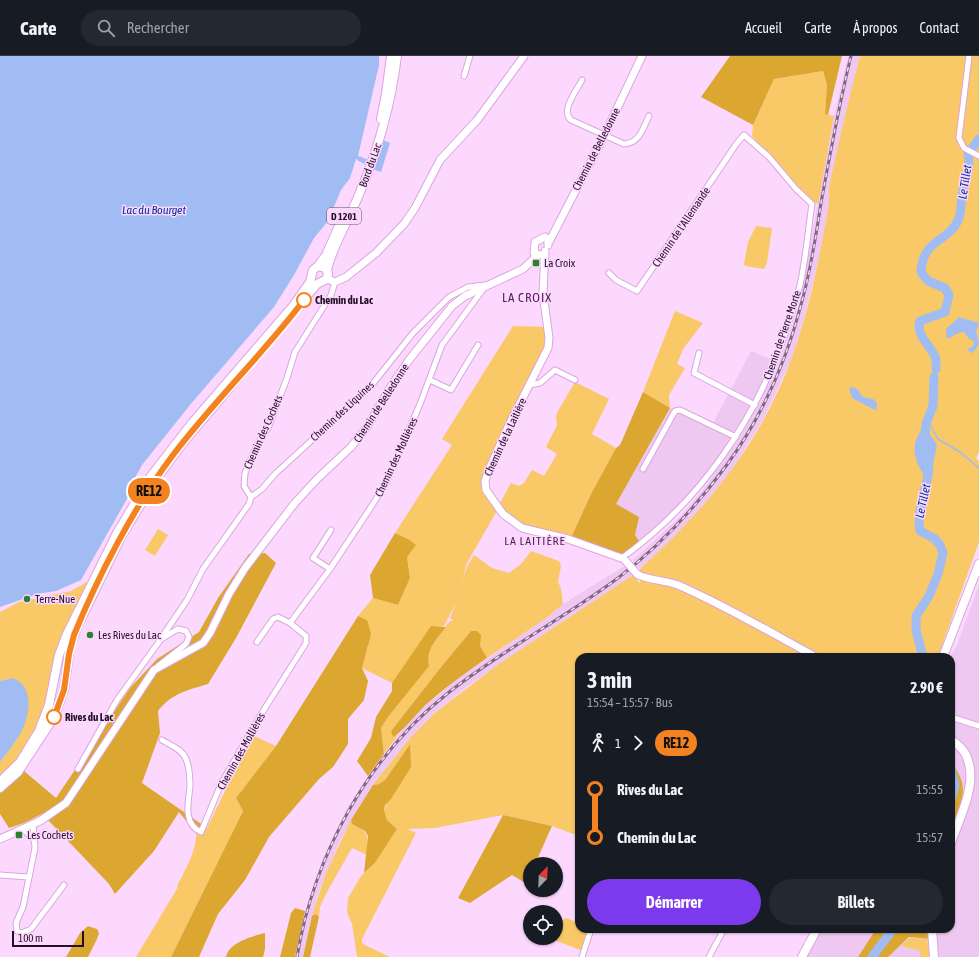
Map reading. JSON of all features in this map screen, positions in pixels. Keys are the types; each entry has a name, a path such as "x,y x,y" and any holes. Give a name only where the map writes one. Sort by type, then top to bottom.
{"main road":[{"name":"Bord du Lac","path":"312,278 313,270 318,266 368,163 385,102 391,56"},
{"name":"Bord du Lac","path":"327,270 390,103 397,56"},
{"path":"0,782 20,762 39,731 49,705 61,649 151,476 172,447 293,306 312,278 327,282 346,277 376,253 404,224 415,208 440,160 478,119 524,56"},
{"name":"Chemin de Belledonne","path":"547,239 554,232 604,136 642,56"},
{"path":"539,253 535,242 547,239"},
{"path":"539,253 547,239"},
{"name":"Chemin de Belledonne","path":"157,668 203,643 216,622 229,594 245,568 294,504 317,479 351,447 367,427 392,385 452,306 465,296 487,284 502,279 526,266 539,253"},
{"name":"Chemin de la Laitière","path":"539,253 546,261 543,294 549,343 546,354 529,385 488,472 485,485 487,494 503,514 522,528 570,540 623,558 637,574 642,577 657,579 678,585 732,610 809,653"},
{"path":"0,788 18,772 25,763 54,717 64,690 69,654 74,635 119,535 156,479 182,444 327,282 327,270 318,266"},
{"path":"945,653 979,564"},
{"path":"950,653 979,576"},
{"path":"0,839 33,825 53,814 66,803 128,708 157,668"},
{"path":"955,743 965,752 972,770 971,784 955,831"},
{"path":"955,747 968,758"},
{"path":"802,957 815,933"},
{"path":"932,933 934,957"}],"street":[{"path":"464,76 470,56"},
{"path":"969,56 959,135 960,142 964,148 977,155"},
{"path":"582,80 568,107 568,116 571,120 624,144 633,143 639,136 649,116"},
{"name":"Chemin de l'Allemande","path":"609,273 616,280 637,291 737,143 744,135"},
{"name":"Chemin de Pierre Morte","path":"623,558 675,514 714,468 736,437 755,405 772,369 800,285 812,204 796,189 769,157 744,135"},
{"name":"Chemin des Cochets","path":"251,497 244,486 245,474 271,420 287,378 293,355 331,295 327,282"},
{"name":"Chemin des Mollières","path":"290,623 330,569 386,483 430,380 442,344 487,284"},
{"name":"Chemin des Liquines","path":"251,497 262,489 276,473 371,386 413,333 449,297 468,287 487,284"},
{"path":"430,380 451,390 478,346"},
{"path":"699,354 694,373 755,405"},
{"path":"529,385 540,383 555,370 575,380"},
{"path":"643,469 675,411 680,410 736,437"},
{"path":"78,769 116,700 187,600 203,569 249,504 251,497"},
{"path":"330,569 313,558 331,530"},
{"name":"Chemin des Mollières","path":"162,740 182,753 186,759 190,786 187,812 192,824 201,832 221,784 260,716 306,643 306,636 290,623 278,617 273,619 257,642"},
{"path":"157,668 167,658 186,644 189,637 186,631 182,629 161,638"},
{"path":"955,719 979,726"},
{"path":"33,825 33,839 35,848 23,907 15,927 17,931 22,933 32,929 64,885"},
{"path":"23,829 33,839"},
{"path":"0,875 28,877"},
{"path":"582,957 590,933"},
{"path":"709,957 722,933"}],"shaded area":[{"path":"730,56 842,56 828,115 825,114 827,85 823,71 774,79 753,125 701,97"},
{"path":"848,56 860,56 830,185 829,208 817,267 792,358 764,418 730,473 682,530 640,569 633,560 680,517 702,491 739,439 773,376 786,345 799,305 834,116"},
{"path":"860,56 979,56 979,152 977,152 974,156 979,157 979,452 976,458 979,461 979,542 939,653 575,653 575,835 552,826 503,815 435,828 407,829 416,833 362,939 362,943 365,945 390,957 357,957 352,924 347,912 348,898 361,876 375,863 397,829 387,820 384,810 410,744 385,780 379,784 373,785 411,737 437,711 499,664 633,575 640,583 640,569 688,522 709,498 730,472 765,418 792,357 808,303 828,210 830,183"},
{"path":"823,71 827,85 825,114 834,116 818,204 809,199 752,136 753,125 774,79"},
{"path":"756,226 772,228 767,263 764,269 745,266 744,264 748,242"},
{"path":"675,311 703,323 683,349 677,364 685,368 669,395 670,408 643,392"},
{"path":"513,326 546,327 549,343 483,480 499,505 511,483 519,486 524,483 532,470 544,476 557,454 546,447 557,425 556,416 575,382 609,399 592,434 616,448 591,494 570,540 535,532 498,509 467,563 462,581 467,567 474,555 492,568 509,573 521,564 531,551 559,561 561,566 558,582 561,588 563,604 545,619 487,658 482,653 471,631 391,731 393,736 398,735 384,754 381,728 428,666 429,654 434,643 448,623 453,620 450,618 456,603 444,626 431,627 392,683 362,668 364,657 368,648 367,620 358,616 373,598 398,605 410,578 407,557 408,539 395,533 452,445 442,439"},
{"path":"751,351 775,361 736,437 696,490 641,544 615,505 670,408 685,412 712,425"},
{"path":"643,392 670,408 616,504 639,517 635,535 641,544 622,558 570,540 591,494 616,448 620,445"},
{"path":"158,529 168,535 155,556 145,550"},
{"path":"395,533 408,539 416,545 407,557 410,578 398,605 373,598 370,575"},
{"path":"265,553 276,563 236,638 208,684 187,690 175,696 158,711 160,733 142,783 207,828 196,833 179,812 154,851 115,894 109,884 48,820 46,812 24,823 9,828 0,814 0,792 24,771 56,798 130,688 157,659 199,632 218,598 249,554"},
{"path":"626,565 633,575 468,686 436,711 392,761 357,810 339,843 319,892 303,957 295,957 305,911 323,858 346,810 411,718 456,680 545,619 563,604"},
{"path":"89,581 61,638 48,700 37,728 18,758 0,777 0,762 18,738 13,678 0,681 0,612 19,602 71,591"},
{"path":"979,584 979,957 888,957 909,937 930,939 930,933 955,933 955,818 964,793 955,772 955,653 952,653 957,645"},
{"path":"358,616 367,620 371,634 362,668 368,681 364,700 348,719 348,744 333,767 319,779 269,837 245,880 218,914 199,957 171,957 243,811 236,798 276,746"},
{"path":"431,626 446,627 430,650 428,660 429,666 381,728 384,754 368,776 357,761 371,738 376,717 392,691 392,683"},
{"path":"471,631 477,631 481,635 480,646 487,658 457,679 425,705 397,735 393,737 391,731"},
{"path":"252,735 276,746 236,798 243,811 171,957 136,957 178,887 177,886 193,853 196,833 207,828"},
{"path":"410,744 411,767 391,799 385,805 384,810 387,820 397,829 375,863 364,873 368,836 365,831 352,824 351,820 373,785 379,784 385,780"},
{"path":"955,769 961,780 963,788 961,803 955,819"},
{"path":"503,815 552,826 538,857 523,857 523,882 512,875 470,903 458,898"},
{"path":"351,820 352,824 362,830 367,836 367,855 352,848 327,892 320,907 319,917 316,914 312,916 326,873"},
{"path":"295,908 305,911 295,957 280,957 291,913"},
{"path":"316,914 319,917 310,957 303,957 312,916"},
{"path":"566,918 575,921 575,933 588,933 583,951 563,943 563,920"},
{"path":"88,926 97,929 99,933 88,957 66,957 80,933"},
{"path":"265,933 265,949 263,957 226,957 232,947 242,940"},
{"path":"811,933 873,933 858,957 798,957"},
{"path":"873,933 930,933 930,939 909,937 888,957 858,957"},
{"path":"910,938 927,939 930,957 921,957 919,950 901,946"}],"water":[{"name":"Lac du Bourget","path":"0,56 379,56 379,65 358,156 361,158 360,160 356,159 350,178 341,190 328,221 314,238 294,275 274,307 190,405 142,465 136,476 132,490 81,580 56,591 37,594 0,607"},
{"path":"383,140 390,143 381,172 372,169"},
{"path":"959,317 979,323 976,331 979,344 973,353 968,351 968,349 973,346 974,341 969,339 964,332 946,338 946,329"},
{"path":"853,387 857,389 863,397 873,399 877,403 877,408 875,410 852,398 849,388"},
{"path":"926,424 927,430 937,445 930,479 928,481 919,466 915,452 917,438 920,431"},
{"path":"13,678 21,683 25,689 28,697 27,715 21,732 0,762 0,681"}],"waterway":[{"name":"Le Tillet","path":"936,369 936,359 922,336 919,326 920,321 945,312 949,295 945,288 928,281 921,272 923,261 927,252 932,246 950,232 959,218 969,166 968,154 979,139"},
{"path":"360,159 373,165"},
{"name":"Le Tillet","path":"925,436 926,424 933,406 934,377"},
{"path":"928,421 938,439 960,452 979,468"},
{"name":"Le Tillet","path":"922,653 916,630 916,616 929,596 938,574 943,553 940,545 935,539 920,531 919,516 929,468"},
{"name":"Le Tillet","path":"872,957 890,933"}],"railway":[{"path":"297,957 305,919 316,882 331,846 348,811 369,778 393,747 419,719 448,693 469,677 597,593 648,553 676,526 702,497 726,466 751,428 781,366 802,301 851,56"}],"bus line":[{"name":"RE12","path":"54,717 61,703 67,673 70,646 74,635 84,611 131,520 156,479 173,455 304,300"}],"place":[{"name":"La Croix","path":"536,263"},
{"name":"Chemin du Lac","path":"304,300"},
{"name":"Terre-Nue","path":"27,599"},
{"name":"Les Rives du Lac","path":"90,635"},
{"name":"Rives du Lac","path":"54,717"},
{"name":"Les Cochets","path":"19,835"}],"district":[{"name":"LA CROIX","path":"527,297"},
{"name":"LA LAITIÈRE","path":"535,541"}]}
